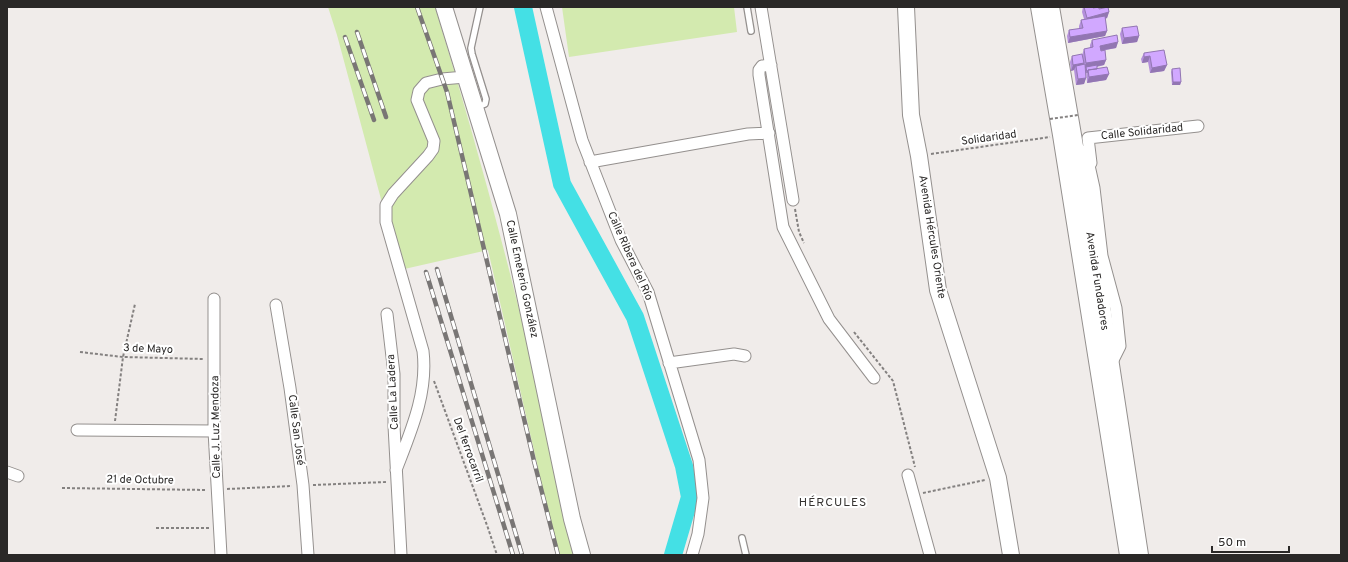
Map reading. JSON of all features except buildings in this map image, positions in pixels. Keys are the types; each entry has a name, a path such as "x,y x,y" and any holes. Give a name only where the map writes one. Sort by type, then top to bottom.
{"street":[{"name":"Calle Emeterio González","path":"444,7 508,214 572,519 582,555"},
{"name":"Calle Ribera del Río","path":"546,7 582,140 621,240 648,292 699,460 703,498 698,534 692,555"},
{"path":"762,7 793,200"},
{"name":"Avenida Hércules Oriente","path":"906,7 911,115 919,156 938,290 998,478 1011,555"},
{"name":"Avenida Fundadores","path":"1039,7 1068,139 1111,364 1140,555"},
{"name":"Avenida Fundadores","path":"1051,7 1068,139 1128,555"},
{"path":"771,65 762,66 759,70 759,75 783,227 829,319 874,378"},
{"name":"Calle La Ladera","path":"396,470 419,406 425,366 423,350 386,222 386,205 393,194 428,156 433,148 434,141 417,100 419,91 426,83 442,79 465,77"},
{"name":"Calle Solidaridad","path":"1094,188 1088,138 1198,126"},
{"path":"590,162 748,134 768,133"},
{"path":"1068,139 1088,161 1094,188 1102,256 1116,308 1120,346 1111,364"},
{"name":"Calle J. Luz Mendoza","path":"214,299 214,432 221,555"},
{"name":"Calle San José","path":"276,305 291,395 303,485 308,555"},
{"name":"Calle La Ladera","path":"387,314 394,374 396,470 401,555"},
{"path":"669,363 734,354 744,356"},
{"path":"76,430 214,432"},
{"path":"7,472 18,476"},
{"path":"908,475 930,555"}],"lane":[{"path":"475,107 485,104 486,99 471,48 480,7"},
{"path":"747,7 751,31"},
{"path":"742,538 746,555"}],"path":[{"path":"1050,119 1078,115"},
{"name":"Solidaridad","path":"919,156 1068,139"},
{"path":"114,430 123,357 135,304"},
{"name":"3 de Mayo","path":"80,352 123,357 214,359"},
{"name":"Del ferrocarril","path":"434,380 497,555"},
{"path":"922,494 998,478"},
{"name":"21 de Octubre","path":"62,488 217,490"},
{"path":"156,528 219,528"}],"green space":[{"path":"328,7 435,7 466,110 508,265 550,439 573,555 558,555 488,250 400,270 337,35"},
{"path":"562,7 734,7 737,32 569,57"}],"waterway":[{"path":"523,7 562,184 635,317 684,466 690,497 673,555"}],"railway":[{"path":"417,7 447,92 534,461 558,555"},
{"path":"357,32 386,117"},
{"path":"345,37 374,120"},
{"path":"437,269 522,555"},
{"path":"426,272 513,555"}],"district":[{"name":"HÉRCULES","path":"833,503"}]}
